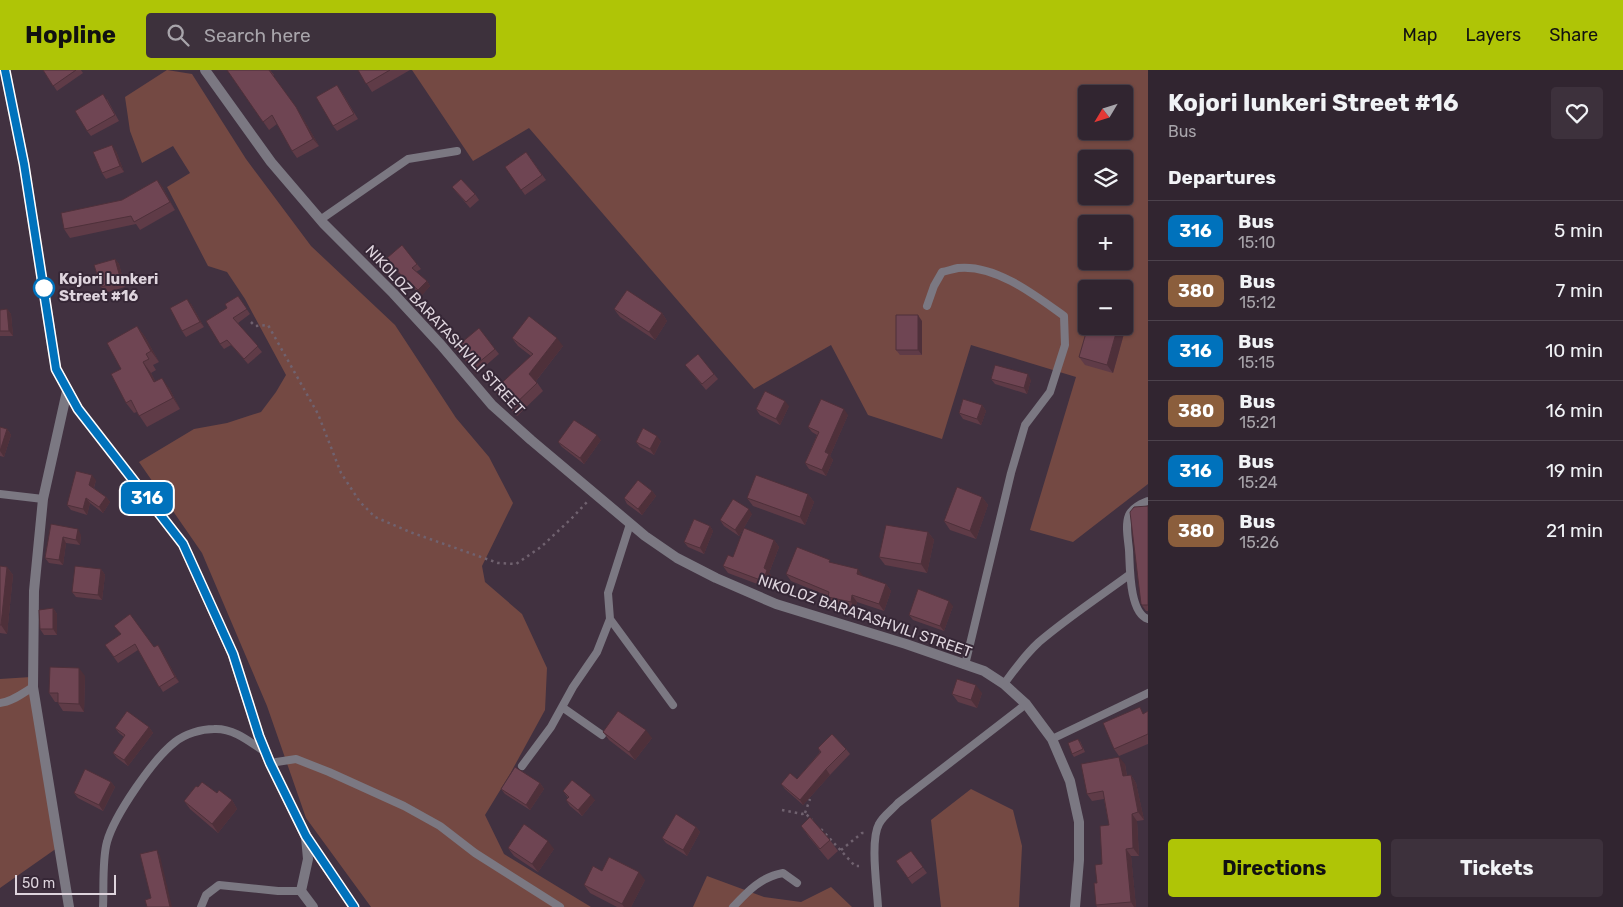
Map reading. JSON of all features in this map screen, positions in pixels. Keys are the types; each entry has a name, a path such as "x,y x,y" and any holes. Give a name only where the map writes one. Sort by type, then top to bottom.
{"main road":[{"path":"4,70 24,164 56,369 78,409 183,544 233,654 270,763 306,836 354,907"}],"street":[{"name":"NIKOLOZ BARATASHVILI STREET","path":"205,70 271,162 320,220 441,345 492,405 630,524 678,558 716,578 776,604 906,644 984,671 1004,684 1026,704 1052,739 1070,781 1079,822 1079,860 1075,907"},
{"path":"68,391 43,499 34,591 32,687 69,907"},
{"path":"306,836 308,859 301,891 313,907"}],"lane":[{"path":"320,220 408,159 458,151"},
{"path":"928,306 934,286 942,272 958,268 986,271 1031,292 1064,316 1065,345 1050,392 1025,425 1011,473 965,665"},
{"path":"0,494 43,499"},
{"path":"1148,501 1138,505 1130,514 1127,528 1129,575 1136,606 1144,618 1148,619"},
{"path":"522,766 551,727 573,687 597,652 610,619 608,593 630,524"},
{"path":"1004,684 1038,643 1078,611 1129,575"},
{"path":"610,619 672,705"},
{"path":"0,703 23,694 32,687"},
{"path":"1052,739 1148,694"},
{"path":"878,907 875,873 876,834 880,823 898,803 1026,704"},
{"path":"562,707 602,735"},
{"path":"103,907 107,842 120,813 159,756 175,742 187,735 215,729 234,732 266,752"},
{"path":"270,763 296,760 329,772 404,806 440,826 474,853 560,907"},
{"path":"733,907 754,884 775,874 783,873 797,883"},
{"path":"201,907 206,894 219,885 278,892 301,891"}],"path":[{"path":"251,322 255,326 268,325 318,414 341,473 360,502 375,517 410,532 498,563 516,564 540,547 595,494"},
{"path":"805,813 810,799"},
{"path":"782,810 805,813"},
{"path":"805,813 855,866 859,866"},
{"path":"840,850 862,833 876,834"}],"shaded area":[{"path":"167,70 192,74 246,159 311,246 395,325 456,418 489,457 513,503 482,566 485,582 522,614 547,668 545,710 485,815 504,854 591,907 371,907 306,818 267,706 202,553 139,462 194,429 227,423 261,412 286,375 245,299 227,272 208,266 167,187 190,173 173,146 142,163 130,131 125,97"},
{"path":"412,70 1148,70 1148,484 1073,542 1030,530 1076,377 971,345 942,439 868,415 831,345 754,389 529,128 473,161"},
{"path":"31,677 57,848 0,888 0,679"},
{"path":"971,789 1013,810 1022,846 1019,907 941,907 931,820"},
{"path":"707,876 764,897 801,902 831,887 852,907 693,907"}],"building":[{"path":"43,70 76,70 53,86"},
{"path":"227,70 269,70 296,107 313,139 292,151 272,115 263,122"},
{"path":"358,70 390,70 366,84"},
{"path":"337,85 354,114 333,126 316,97"},
{"path":"103,94 115,115 87,131 75,111"},
{"path":"112,145 120,166 102,173 93,152"},
{"path":"526,152 542,175 521,190 505,167"},
{"path":"461,179 475,194 466,202 452,187"},
{"path":"157,180 170,202 134,222 131,216 64,229 61,213 122,200"},
{"path":"402,245 417,264 412,268 427,281 418,290 401,275 387,258"},
{"path":"115,259 121,281 101,287 94,265"},
{"path":"627,290 662,313 649,332 614,309"},
{"path":"238,296 247,309 233,318 258,346 244,359 227,340 220,344 206,321 227,308 225,304"},
{"path":"187,299 200,322 182,331 170,308"},
{"path":"7,309 9,331 0,331 0,310"},
{"path":"896,315 918,315 918,350 896,350"},
{"path":"529,316 557,338 529,374 537,383 511,408 494,390 533,354 512,338"},
{"path":"137,326 151,351 146,354 149,359 143,362 154,382 162,378 173,398 139,416 131,400 126,403 111,374 121,369 107,343"},
{"path":"479,328 495,349 472,368 455,348"},
{"path":"1085,335 1115,335 1107,365 1079,357"},
{"path":"698,354 714,374 702,384 685,365"},
{"path":"995,365 1028,374 1024,388 991,379"},
{"path":"765,391 785,401 776,419 756,409"},
{"path":"821,399 844,409 825,452 829,454 822,470 805,463 819,432 808,427"},
{"path":"963,399 982,405 977,419 959,413"},
{"path":"574,420 597,435 580,458 558,442"},
{"path":"0,427 7,429 0,451"},
{"path":"643,428 657,436 650,449 636,442"},
{"path":"76,471 92,475 89,485 106,497 99,507 86,498 83,509 67,505"},
{"path":"756,475 808,494 800,517 747,498"},
{"path":"638,480 652,491 638,509 624,498"},
{"path":"957,487 982,497 970,531 944,521"},
{"path":"733,499 749,509 735,530 720,520"},
{"path":"1148,506 1148,605 1142,605 1130,512 1134,507"},
{"path":"694,519 710,526 700,548 684,542"},
{"path":"51,524 78,529 76,540 63,537 59,560 45,558"},
{"path":"886,525 928,532 921,564 879,557"},
{"path":"744,528 774,540 764,568 767,570 763,581 723,566 728,555 733,557"},
{"path":"797,547 830,560 829,562 858,569 857,574 886,584 879,604 852,595 851,602 828,597 829,592 786,574"},
{"path":"0,566 7,567 1,625 0,625"},
{"path":"75,566 101,569 98,595 72,592"},
{"path":"918,589 949,601 940,626 909,615"},
{"path":"53,608 53,629 40,629 39,610"},
{"path":"130,614 154,647 158,645 175,677 159,687 135,644 114,657 105,645 121,634 114,626"},
{"path":"50,667 79,668 79,704 58,703 58,693 49,693"},
{"path":"957,679 976,685 971,700 952,694"},
{"path":"1140,707 1143,714 1148,711 1148,734 1114,749 1103,723"},
{"path":"127,711 149,727 124,760 113,753 125,735 115,728"},
{"path":"618,711 646,730 629,752 603,732"},
{"path":"832,734 846,749 800,800 781,784 790,773 797,779 821,752 818,748"},
{"path":"1078,739 1083,749 1072,754 1068,743"},
{"path":"1119,757 1123,776 1131,775 1138,812 1132,814 1133,848 1126,849 1131,902 1096,905 1094,883 1097,883 1095,865 1102,864 1100,826 1109,825 1103,791 1087,794 1081,764"},
{"path":"515,767 540,783 526,805 501,789"},
{"path":"85,769 111,782 99,805 74,793"},
{"path":"572,780 591,795 578,810 566,800 569,797 563,791"},
{"path":"202,782 217,793 219,790 232,800 212,824 184,801 196,786 198,787"},
{"path":"676,814 696,827 683,850 662,838"},
{"path":"810,817 830,840 820,849 801,826"},
{"path":"524,824 548,841 532,864 508,848"},
{"path":"157,850 170,907 147,907 145,900 151,898 140,854"},
{"path":"911,851 923,867 908,878 896,861"},
{"path":"609,857 639,872 622,904 584,885 593,866 602,871"}],"bus line":[{"name":"316","path":"5,70 24,164 56,369 78,409 183,544 233,654 259,736 270,763 306,836 354,907"}],"place":[{"name":"Kojori Iunkeri Street #16","path":"44,288"}]}
